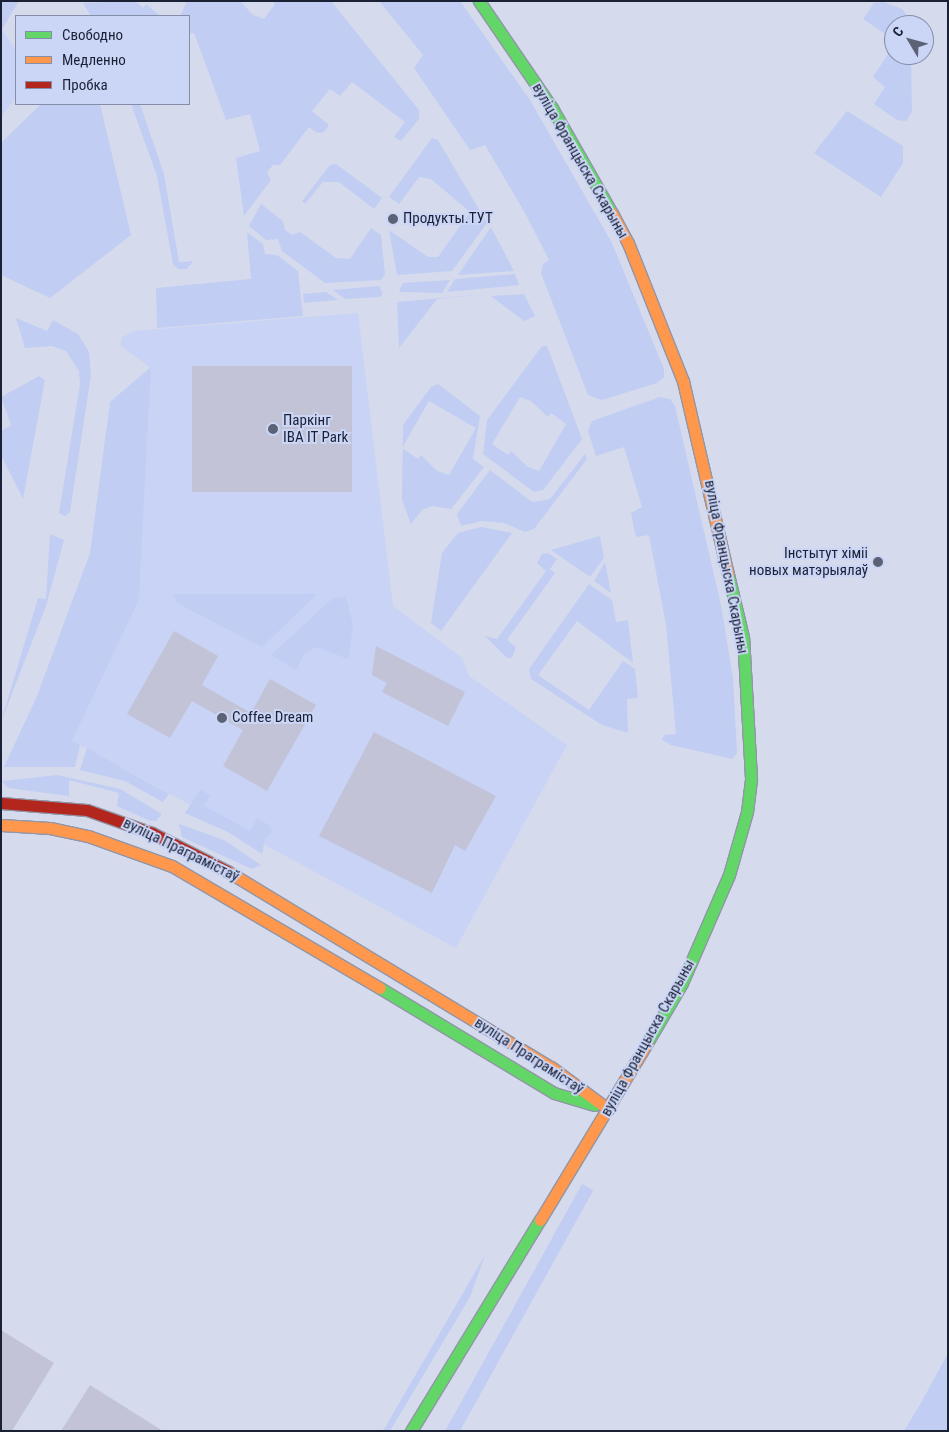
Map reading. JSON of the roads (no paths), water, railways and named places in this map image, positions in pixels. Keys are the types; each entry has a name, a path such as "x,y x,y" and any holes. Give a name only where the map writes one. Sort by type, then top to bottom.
{"main road":[{"name":"вуліца Францыска Скарыны","path":"411,1431 608,1109 682,983 729,875 747,812 751,778 743,637 683,381 628,243 552,108 479,1"},
{"name":"вуліца Праграмістаў","path":"1,803 87,810 152,833 240,878 552,1067 608,1109"},
{"name":"вуліца Праграмістаў","path":"1,825 50,828 88,836 172,866 217,889 554,1093 608,1109"}],"place":[{"name":"Продукты.ТУТ","path":"393,219"},
{"name":"Паркінг IBA IT Park","path":"273,429"},
{"name":"Інстытут хіміі новых матэрыялаў","path":"878,562"},
{"name":"Coffee Dream","path":"222,718"}]}
